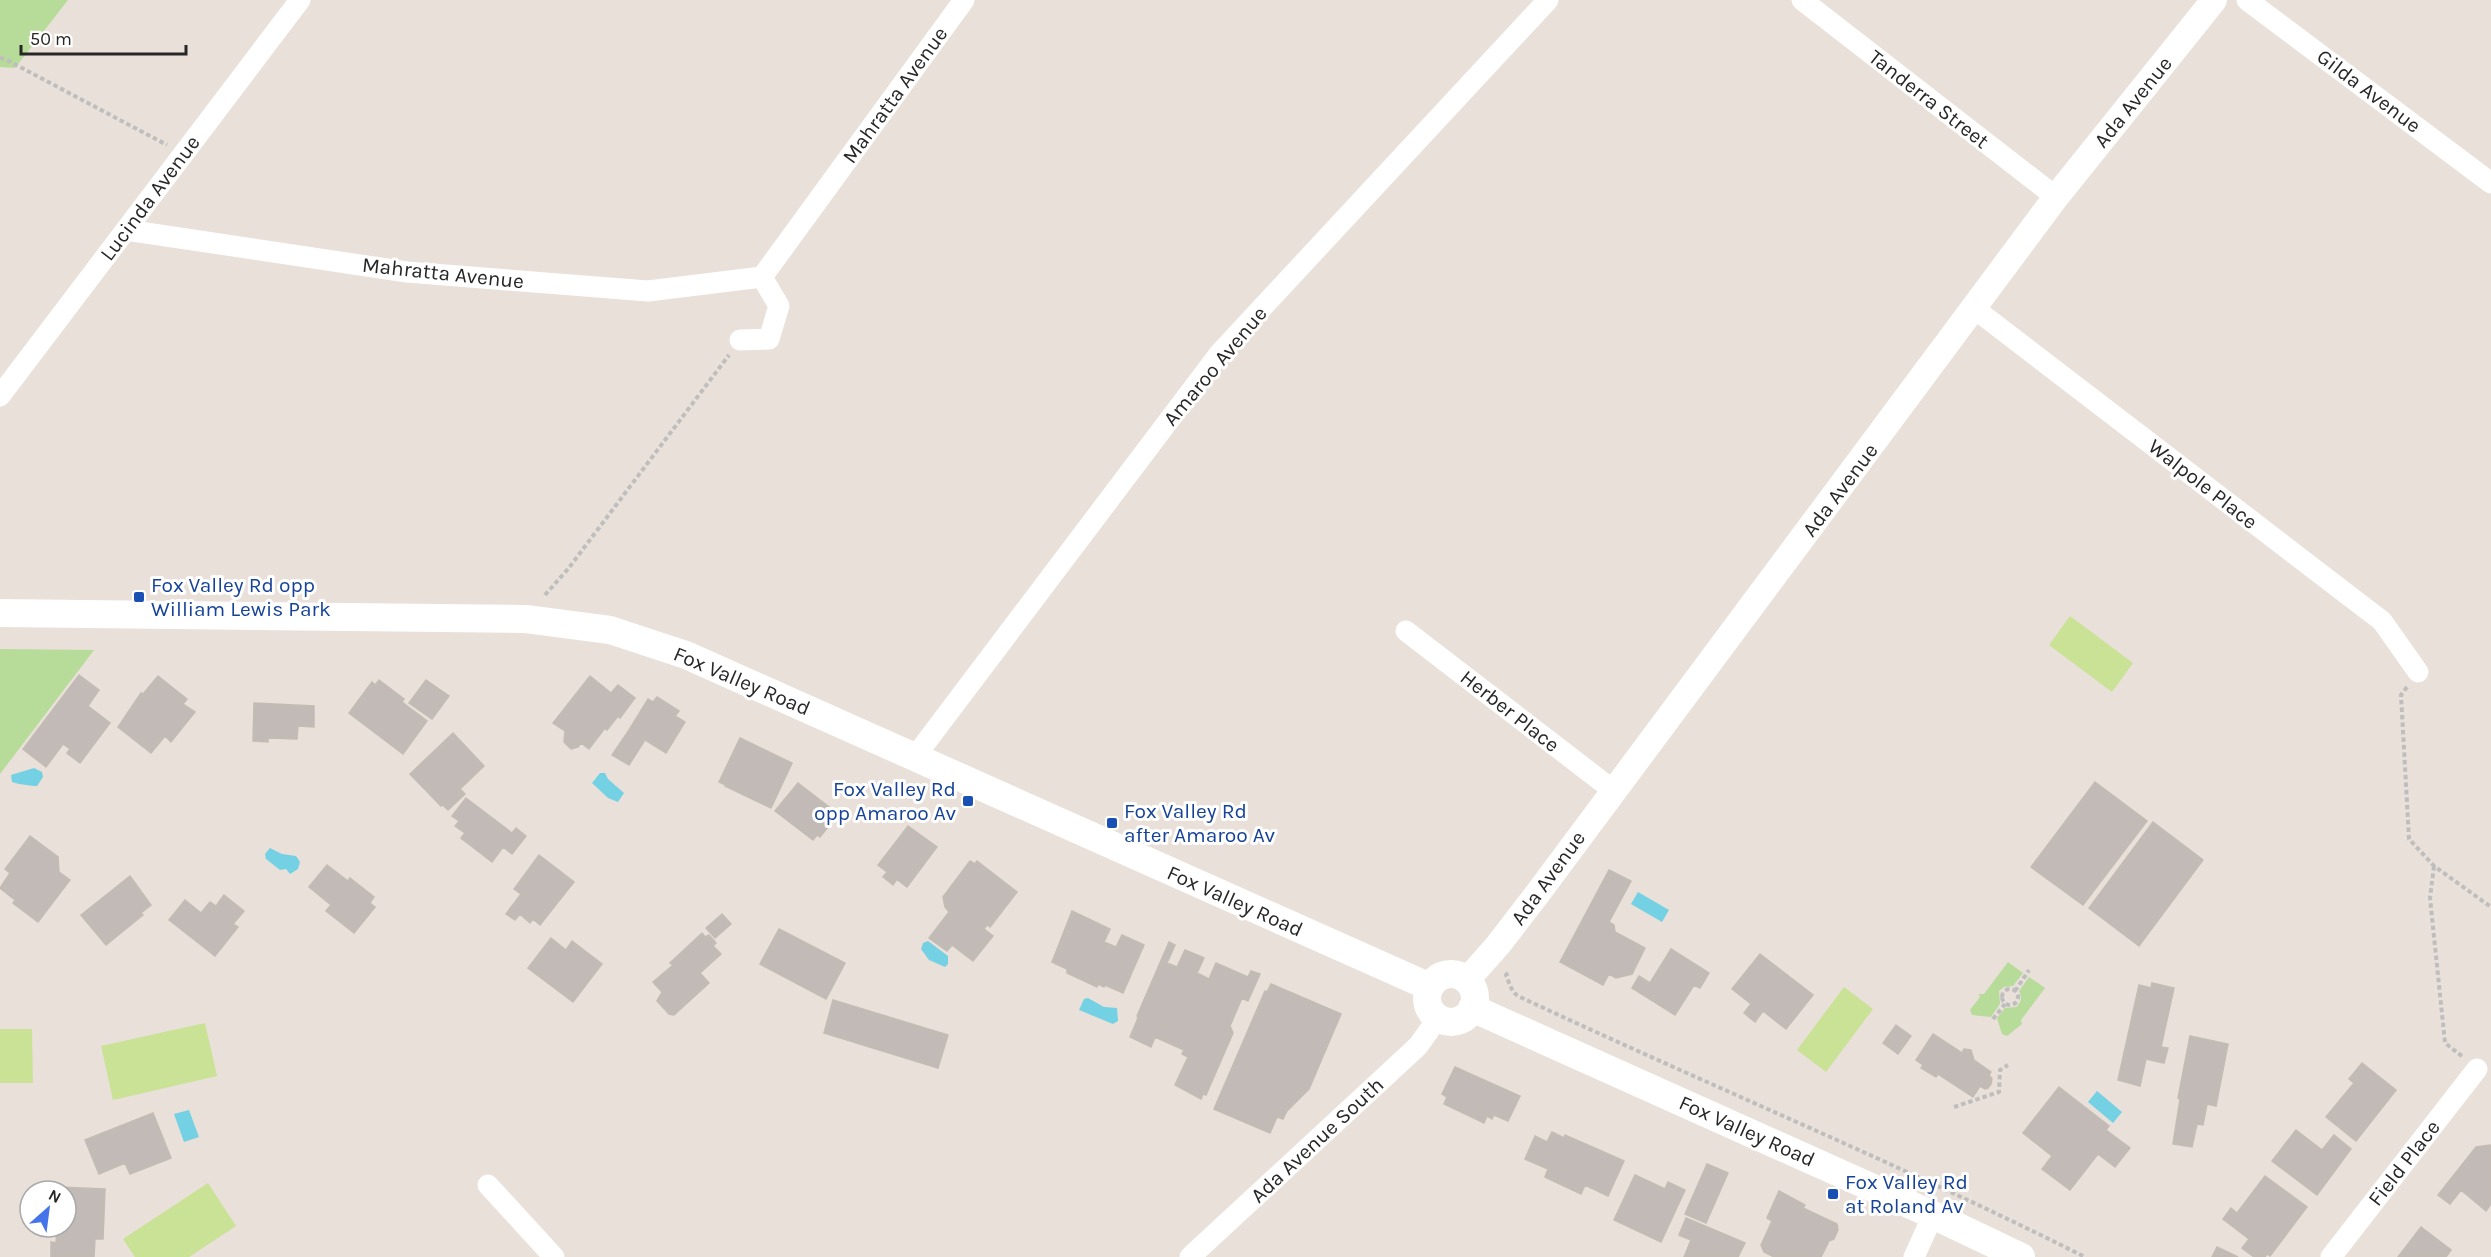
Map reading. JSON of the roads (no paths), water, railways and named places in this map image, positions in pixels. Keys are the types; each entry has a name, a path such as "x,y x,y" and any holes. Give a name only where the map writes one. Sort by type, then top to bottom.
{"main road":[{"name":"Fox Valley Road","path":"0,613 526,619 610,630 686,654 757,684 914,758 1430,987"},
{"path":"1446,974 1461,976 1467,980 1474,993 1472,1008 1464,1018 1457,1021 1438,1018 1431,1012 1428,1004 1430,987 1434,981 1446,974"},
{"name":"Fox Valley Road","path":"1472,1008 1933,1215 2020,1257"}],"street":[{"name":"Lucinda Avenue","path":"0,396 300,0"},
{"name":"Mahratta Avenue","path":"126,230 407,272 648,291 762,277 964,0"},
{"name":"Amaroo Avenue","path":"914,758 1219,354 1548,0"},
{"name":"Tanderra Street","path":"1802,0 2056,197"},
{"name":"Ada Avenue","path":"1467,980 1498,945 1538,893 1975,309 2056,197 2214,0"},
{"name":"Gilda Avenue","path":"2247,0 2491,183"},
{"path":"740,340 769,339 779,306 762,277"},
{"name":"Walpole Place","path":"1975,309 2382,621 2418,672"},
{"name":"Herber Place","path":"1406,631 1614,791"},
{"name":"Ada Avenue South","path":"1190,1257 1418,1046 1438,1018"},
{"name":"Field Place","path":"2331,1257 2477,1069"},
{"path":"488,1185 554,1257"},
{"path":"1914,1257 1933,1215"}],"water":[{"path":"34,768 42,772 43,777 37,786 12,782 11,775"},
{"path":"600,773 605,773 608,779 624,793 618,802 608,798 592,783"},
{"path":"270,848 282,854 296,856 300,862 298,869 290,874 286,869 280,870 266,859 265,854"},
{"path":"1638,892 1669,910 1662,922 1631,904"},
{"path":"928,941 948,956 948,964 945,967 929,960 921,949 923,943"},
{"path":"1088,998 1104,1007 1117,1008 1118,1021 1113,1024 1079,1010 1084,999"},
{"path":"2097,1091 2122,1112 2113,1123 2088,1102"},
{"path":"189,1110 199,1137 184,1142 174,1114"}],"place":[{"name":"Fox Valley Rd opp William Lewis Park","path":"139,597"},
{"name":"Fox Valley Rd opp Amaroo Av","path":"968,801"},
{"name":"Fox Valley Rd after Amaroo Av","path":"1112,823"},
{"name":"Fox Valley Rd at Roland Av","path":"1833,1194"}]}
